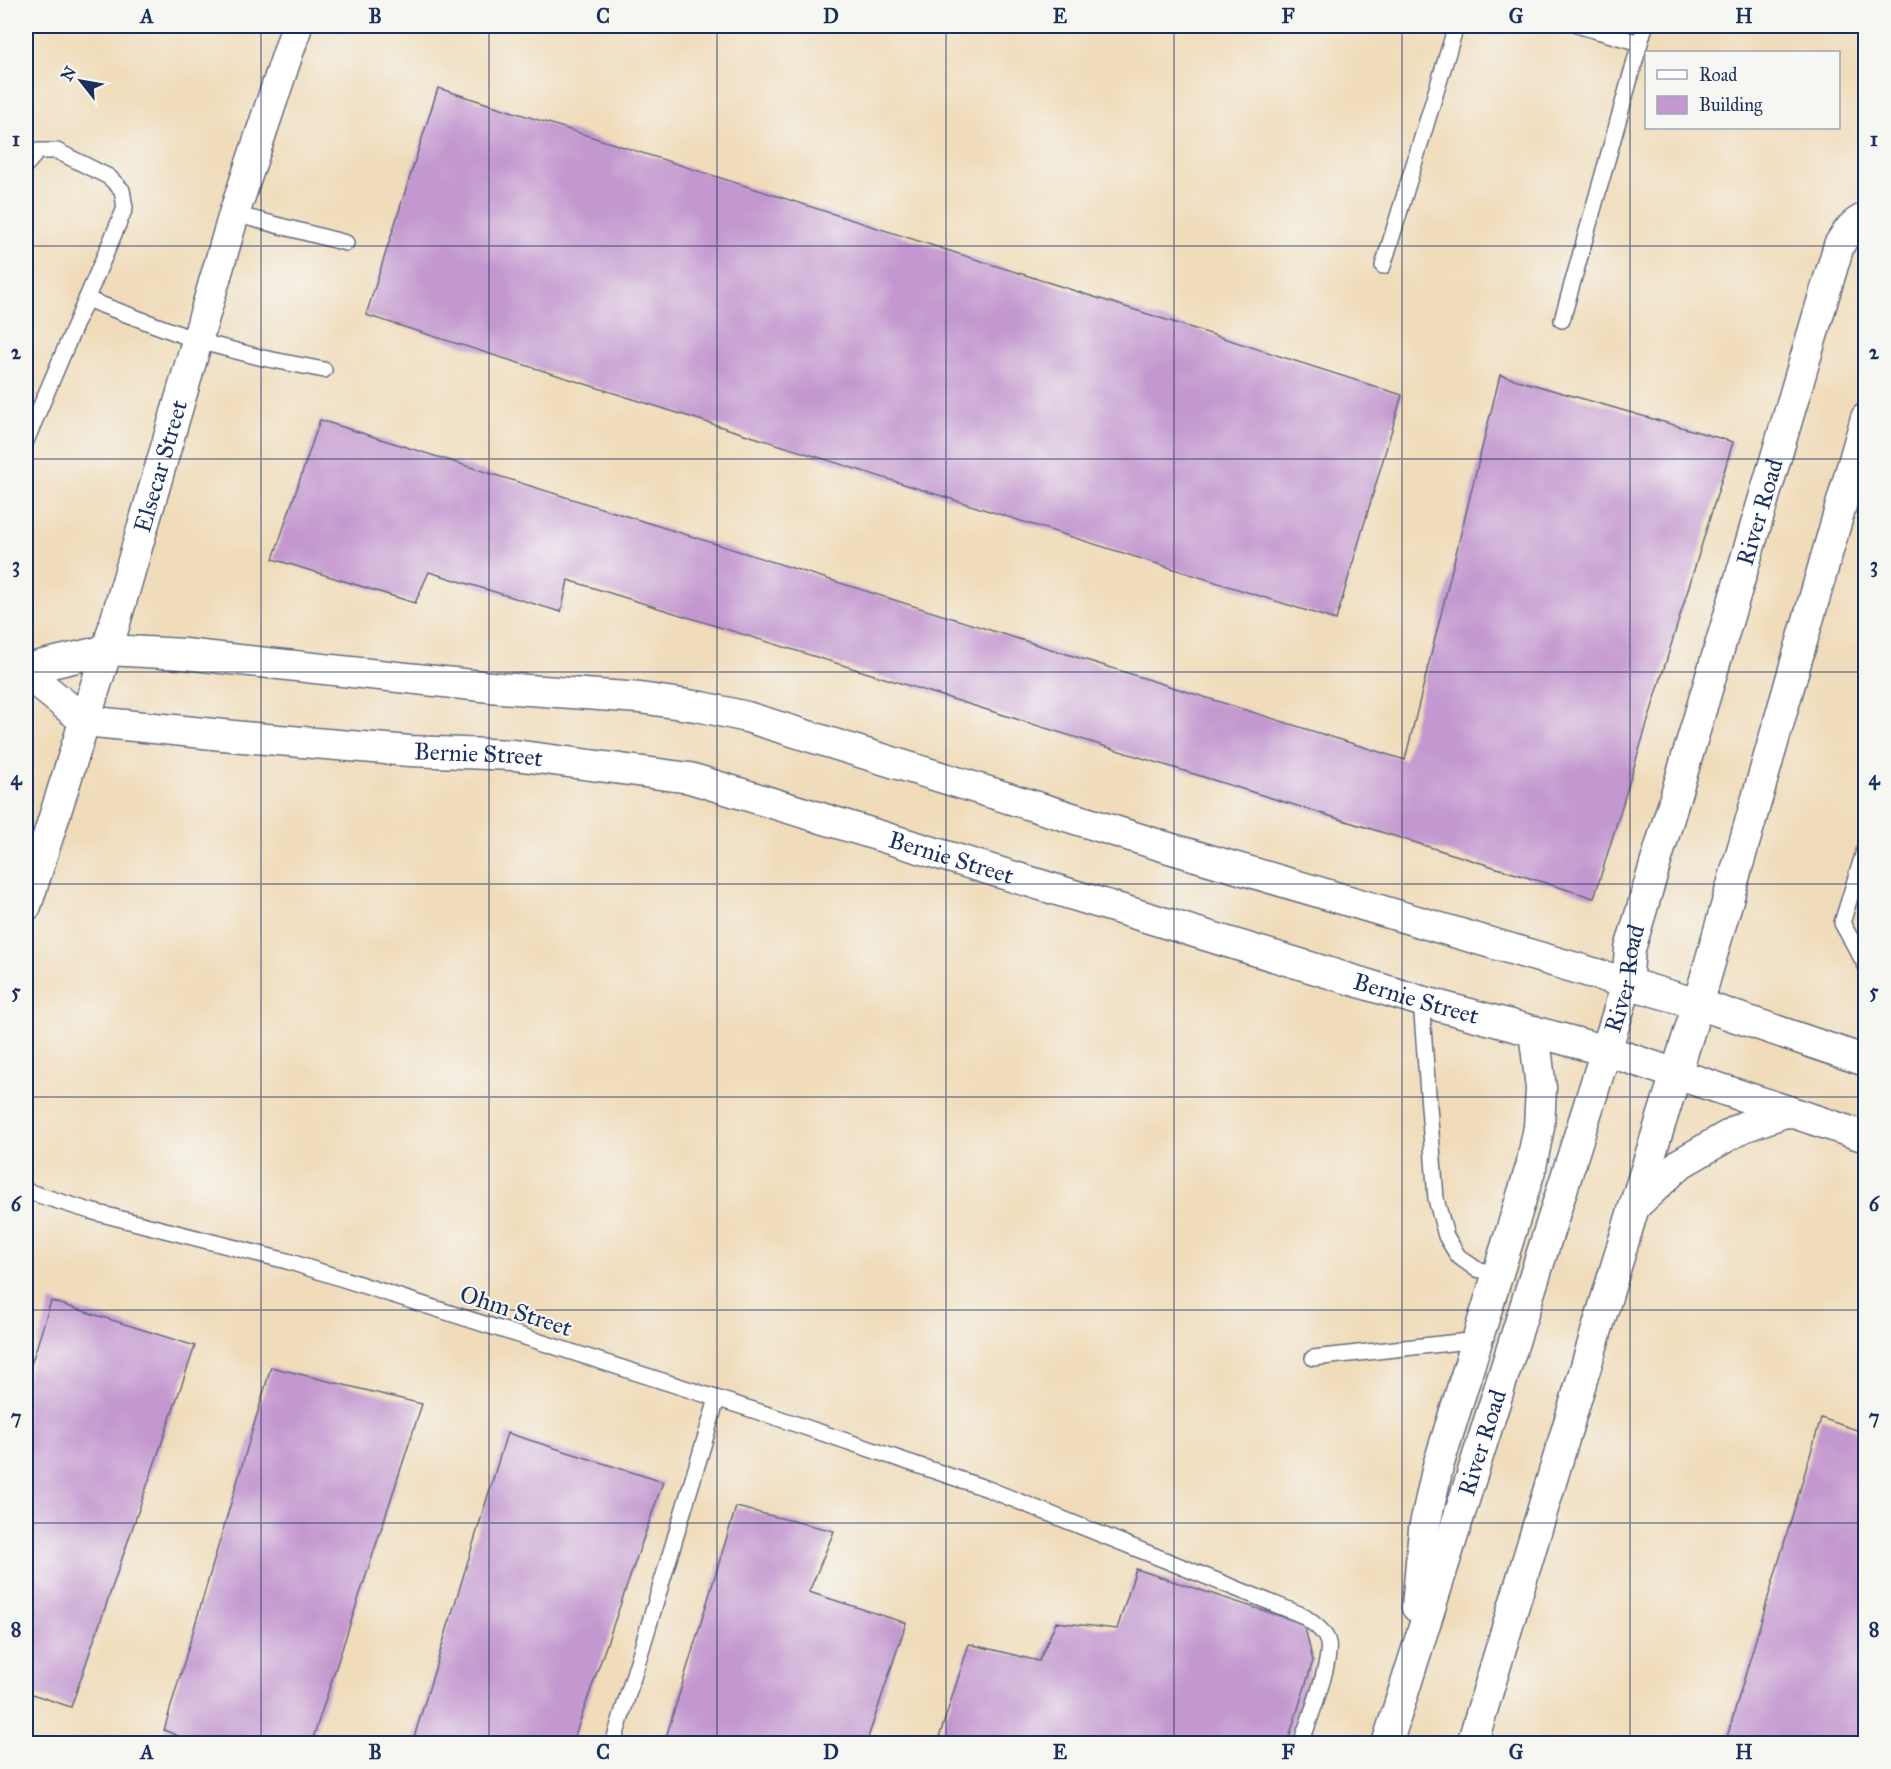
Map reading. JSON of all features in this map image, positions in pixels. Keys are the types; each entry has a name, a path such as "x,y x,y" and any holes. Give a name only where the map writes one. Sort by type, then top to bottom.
{"street":[{"name":"Elsecar Street","path":"27,898 107,650 234,213 297,26"},
{"name":"River Road","path":"1387,1743 1607,1051 1627,984 1630,949 1839,245 1847,232 1859,220 1866,218"},
{"path":"1472,1743 1634,1207 1677,1075 1866,418"},
{"path":"26,671 107,650 184,654 500,688 640,698 702,707 747,717 1169,848 1698,1004 1866,1061"},
{"path":"26,671 85,721"},
{"name":"Bernie Street","path":"85,721 410,751 514,754 690,778 1421,1001 1607,1051 1866,1137"},
{"path":"1416,1646 1418,1583 1424,1529 1438,1466 1531,1167 1539,1127 1541,1088 1534,1031"},
{"path":"1634,1207 1681,1163 1743,1127 1788,1111"}],"lane":[{"path":"1383,266 1456,26"},
{"path":"1580,26 1640,43"},
{"path":"1562,320 1645,26"},
{"path":"26,165 39,151 57,151 109,177 122,190 124,208 26,441"},
{"path":"234,213 346,243"},
{"path":"86,299 198,341 263,358 324,370"},
{"path":"1866,845 1842,923 1866,966"},
{"path":"1421,1001 1438,1209 1446,1236 1458,1256 1476,1269 1499,1274"},
{"name":"Ohm Street","path":"26,1191 90,1211 287,1261 772,1416 988,1489 1302,1615 1320,1628 1328,1643 1326,1661 1301,1743"},
{"path":"1313,1358 1477,1340"},
{"path":"613,1743 717,1399"}],"building":[{"path":"438,88 1402,395 1336,620 366,315"},
{"path":"1500,375 1733,442 1594,898 568,580 561,612 429,572 415,603 273,559 320,420 1405,760"},
{"path":"51,1301 195,1346 71,1707 26,1692 26,1381"},
{"path":"271,1367 422,1404 311,1744 197,1744 164,1730"},
{"path":"1821,1418 1866,1433 1866,1744 1725,1744"},
{"path":"507,1433 663,1482 572,1744 412,1744"},
{"path":"736,1507 834,1531 809,1592 906,1623 866,1744 664,1744"},
{"path":"1136,1569 1304,1624 1313,1661 1287,1744 937,1744 969,1644 1039,1661 1056,1622 1117,1629"}]}
